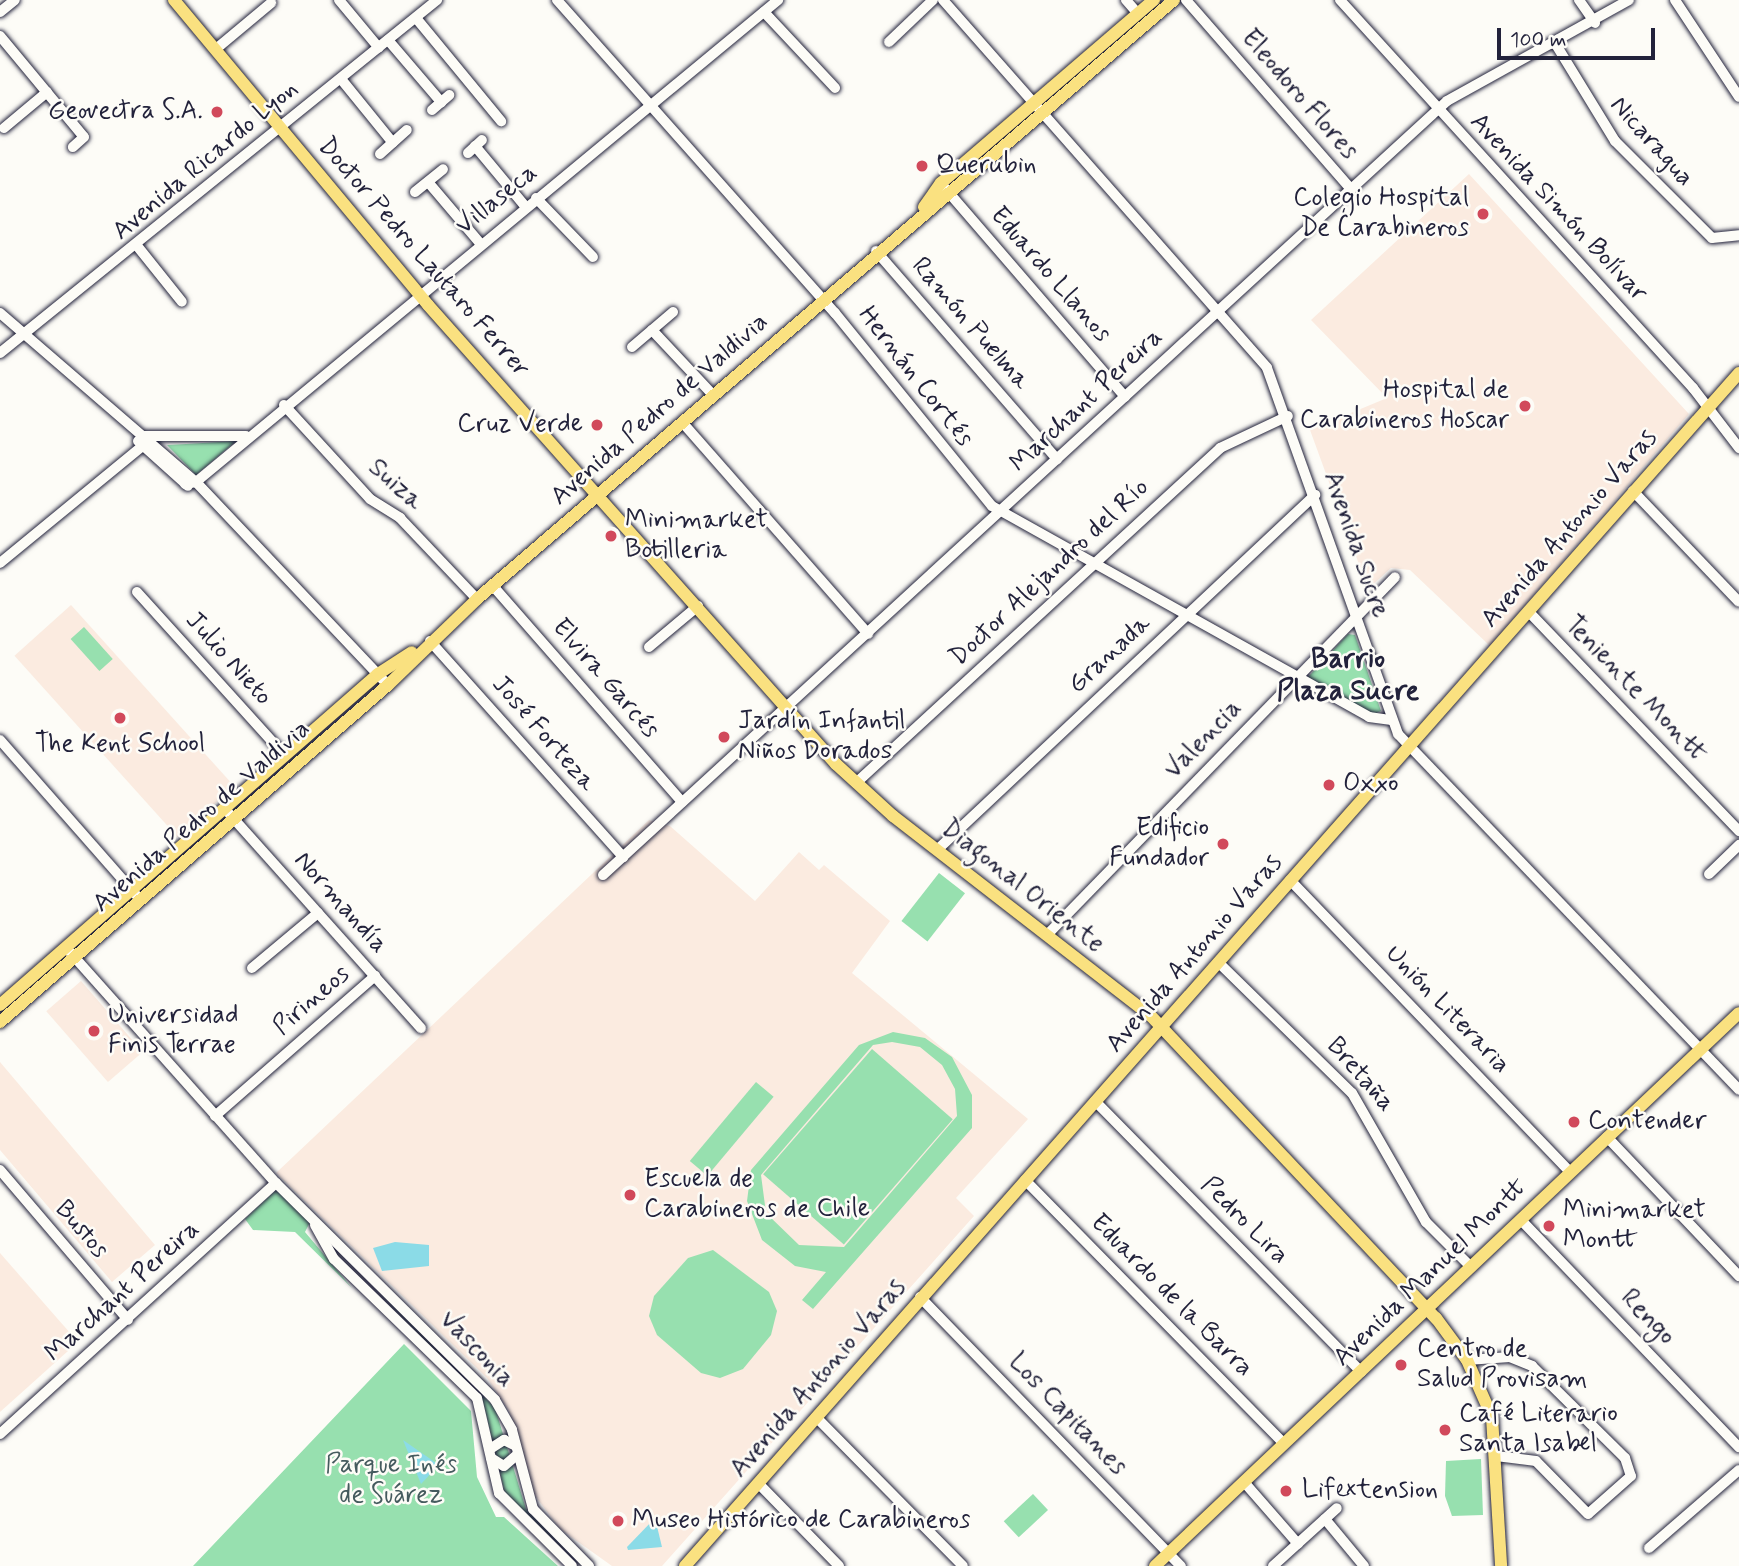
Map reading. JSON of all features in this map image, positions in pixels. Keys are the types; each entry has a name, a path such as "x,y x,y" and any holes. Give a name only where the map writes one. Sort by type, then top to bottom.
{"main road":[{"name":"Doctor Pedro Lautaro Ferrer","path":"174,0 419,294 600,493"},
{"name":"Avenida Pedro de Valdivia","path":"920,213 941,183 1154,0"},
{"name":"Avenida Pedro de Valdivia","path":"0,1005 140,901 388,685 430,641 477,599 822,298 920,213 951,194 1174,0"},
{"name":"Avenida Antonio Varas","path":"685,1566 1739,373"},
{"name":"Diagonal Oriente","path":"600,493 856,783 1161,1026 1427,1309 1467,1360 1492,1417 1501,1566"},
{"name":"Avenida Pedro de Valdivia","path":"1,1019 131,890 378,674 430,641"},
{"name":"Avenida Manuel Montt","path":"1155,1566 1739,1013"}],"street":[{"path":"0,12 15,0"},
{"path":"339,0 441,103"},
{"name":"Avenida Ricardo Lyon","path":"0,353 138,247 437,0"},
{"name":"Hernán Cortés","path":"556,0 646,107 822,298 1000,513 1373,719 1390,720"},
{"name":"Villaseca","path":"190,483 778,0"},
{"path":"889,43 933,0"},
{"name":"Avenida Sucre","path":"943,0 1046,112 1260,358 1288,416 1390,720 1408,746 1739,1090"},
{"path":"1126,0 1138,14"},
{"name":"Eleodoro Flores","path":"1186,0 1351,189"},
{"name":"Avenida Simón Bolívar","path":"1340,0 1739,448"},
{"path":"1579,0 1595,23"},
{"name":"Marchant Pereira","path":"603,876 1437,110 1478,79 1595,23 1629,0"},
{"path":"1675,0 1739,97"},
{"path":"216,49 271,3"},
{"path":"764,12 835,89"},
{"path":"416,18 501,121"},
{"path":"0,36 84,137 73,146"},
{"name":"Nicaragua","path":"1555,43 1615,141 1712,238 1739,235"},
{"path":"341,79 393,143"},
{"path":"4,128 47,92"},
{"path":"380,154 407,130"},
{"path":"475,146 525,206"},
{"path":"415,192 443,169"},
{"path":"428,182 480,243"},
{"name":"Eduardo Llanos","path":"941,183 1125,397"},
{"path":"536,198 593,257"},
{"path":"138,247 182,302"},
{"name":"Ramón Puelma","path":"876,251 1057,459"},
{"path":"632,347 673,312"},
{"path":"0,313 190,483"},
{"path":"653,330 713,395"},
{"name":"Suiza","path":"284,405 370,499 400,517 477,599"},
{"name":"Doctor Alejandro del Río","path":"856,783 1220,447 1288,416"},
{"path":"682,422 868,634"},
{"path":"134,434 247,436"},
{"path":"134,434 141,447 209,497 388,685"},
{"path":"0,563 141,447"},
{"path":"1633,491 1739,602"},
{"name":"Granada","path":"937,850 1315,495"},
{"name":"Valencia","path":"1047,935 1395,577"},
{"name":"Elvira Garcés","path":"493,586 682,802"},
{"name":"Julio Nieto","path":"137,592 285,756"},
{"path":"649,647 698,606"},
{"name":"Teniente Montt","path":"1528,611 1739,831"},
{"name":"José Forteza","path":"430,641 623,857"},
{"path":"0,742 140,901"},
{"name":"Normandía","path":"225,809 421,1028"},
{"path":"1709,874 1739,845"},
{"name":"Unión Literaria","path":"1290,880 1570,1172"},
{"path":"252,968 318,913"},
{"name":"Vasconia","path":"70,952 276,1183 491,1395 517,1450 524,1492 538,1517 589,1566"},
{"name":"Bretaña","path":"1218,962 1352,1093 1426,1223 1471,1267"},
{"name":"Pirineos","path":"215,1116 375,976"},
{"name":"Pedro Lira","path":"1095,1101 1361,1372"},
{"path":"1607,1137 1739,1276"},
{"name":"Bustos","path":"0,1170 128,1320"},
{"name":"Eduardo de la Barra","path":"1025,1180 1284,1444"},
{"name":"Marchant Pereira","path":"0,1434 276,1183"},
{"name":"Rengo","path":"1521,1220 1739,1447"},
{"name":"Vasconia","path":"315,1222 334,1259 477,1398 504,1500 572,1566"},
{"name":"Los Capitanes","path":"920,1297 1181,1566"},
{"path":"1467,1360 1510,1357 1532,1366 1625,1458 1631,1476 1588,1514 1536,1461 1496,1456"},
{"path":"816,1417 963,1566"},
{"path":"504,1440 517,1450 504,1466 491,1453 504,1440"},
{"path":"1649,1548 1739,1469"},
{"path":"1244,1482 1298,1544"},
{"path":"758,1483 839,1566"},
{"path":"1273,1566 1337,1508"},
{"path":"1325,1518 1364,1566"}],"shaded area":[{"name":"Hospital de Carabineros Hoscar","path":"1469,174 1689,414 1490,646 1410,570 1391,568 1368,589 1310,430 1387,398 1311,320"},
{"name":"The Kent School","path":"71,605 234,786 178,837 15,656"},
{"name":"Escuela de Carabineros de Chile","path":"649,820 670,826 755,901 799,852 819,870 824,865 890,921 852,973 1028,1119 956,1198 974,1216 662,1566 612,1566 560,1529 530,1489 509,1411 487,1378 276,1173"},
{"name":"Universidad Finis Terrae","path":"81,981 143,1052 108,1082 46,1011"},
{"path":"0,1062 155,1245 112,1282 0,1150"},
{"path":"0,1253 78,1342 0,1412"}],"green space":[{"path":"236,441 196,475 167,445 186,444"},
{"path":"84,627 113,659 99,671 71,639"},
{"path":"1348,634 1355,635 1381,711 1371,715 1308,677"},
{"path":"939,873 965,893 927,941 901,921"},
{"path":"893,1032 925,1038 952,1057 972,1095 972,1128 813,1309 802,1300 826,1272 795,1266 762,1240 747,1201 751,1170 859,1045","holes":["892,1042 920,1047 942,1065 955,1089 957,1116 844,1247 799,1245 766,1213 761,1175 873,1045"]},
{"path":"872,1049 953,1119 844,1244 763,1174"},
{"path":"756,1082 774,1097 707,1176 690,1161"},
{"path":"277,1189 310,1222 305,1232 352,1288 295,1232 253,1230 245,1219"},
{"path":"713,1250 769,1292 777,1311 771,1335 743,1369 720,1378 701,1373 657,1335 649,1316 654,1296 688,1258"},
{"path":"350,1262 495,1408 526,1509 582,1566 505,1494 483,1401"},
{"name":"Parque Inés de Suárez","path":"404,1344 471,1411 477,1477 496,1517 504,1517 558,1566 193,1566"},
{"path":"1481,1459 1483,1515 1452,1516 1445,1496 1446,1461"},
{"path":"1033,1494 1048,1510 1019,1537 1004,1521"}],"water":[{"path":"395,1242 429,1245 429,1266 382,1271 373,1248"},
{"path":"403,1440 439,1465 421,1484"},
{"path":"655,1518 662,1547 628,1550 627,1547"}],"place":[{"name":"Geovectra S.A.","path":"217,112"},
{"name":"Querubin","path":"922,166"},
{"name":"Colegio Hospital De Carabineros","path":"1483,214"},
{"name":"Hospital de Carabineros Hoscar","path":"1525,406"},
{"name":"Cruz Verde","path":"597,425"},
{"name":"Minimarket Botilleria","path":"611,536"},
{"name":"The Kent School","path":"120,718"},
{"name":"Jardín Infantil Niños Dorados","path":"724,737"},
{"name":"Oxxo","path":"1329,785"},
{"name":"Edificio Fundador","path":"1223,844"},
{"name":"Universidad Finis Terrae","path":"94,1031"},
{"name":"Contender","path":"1574,1122"},
{"name":"Escuela de Carabineros de Chile","path":"630,1195"},
{"name":"Minimarket Montt","path":"1549,1226"},
{"name":"Centro de Salud Provisam","path":"1401,1365"},
{"name":"Café Literario Santa Isabel","path":"1445,1430"},
{"name":"Lifextension","path":"1286,1491"},
{"name":"Museo Histórico de Carabineros","path":"618,1521"}],"district":[{"name":"Barrio Plaza Sucre","path":"1348,676"}]}
